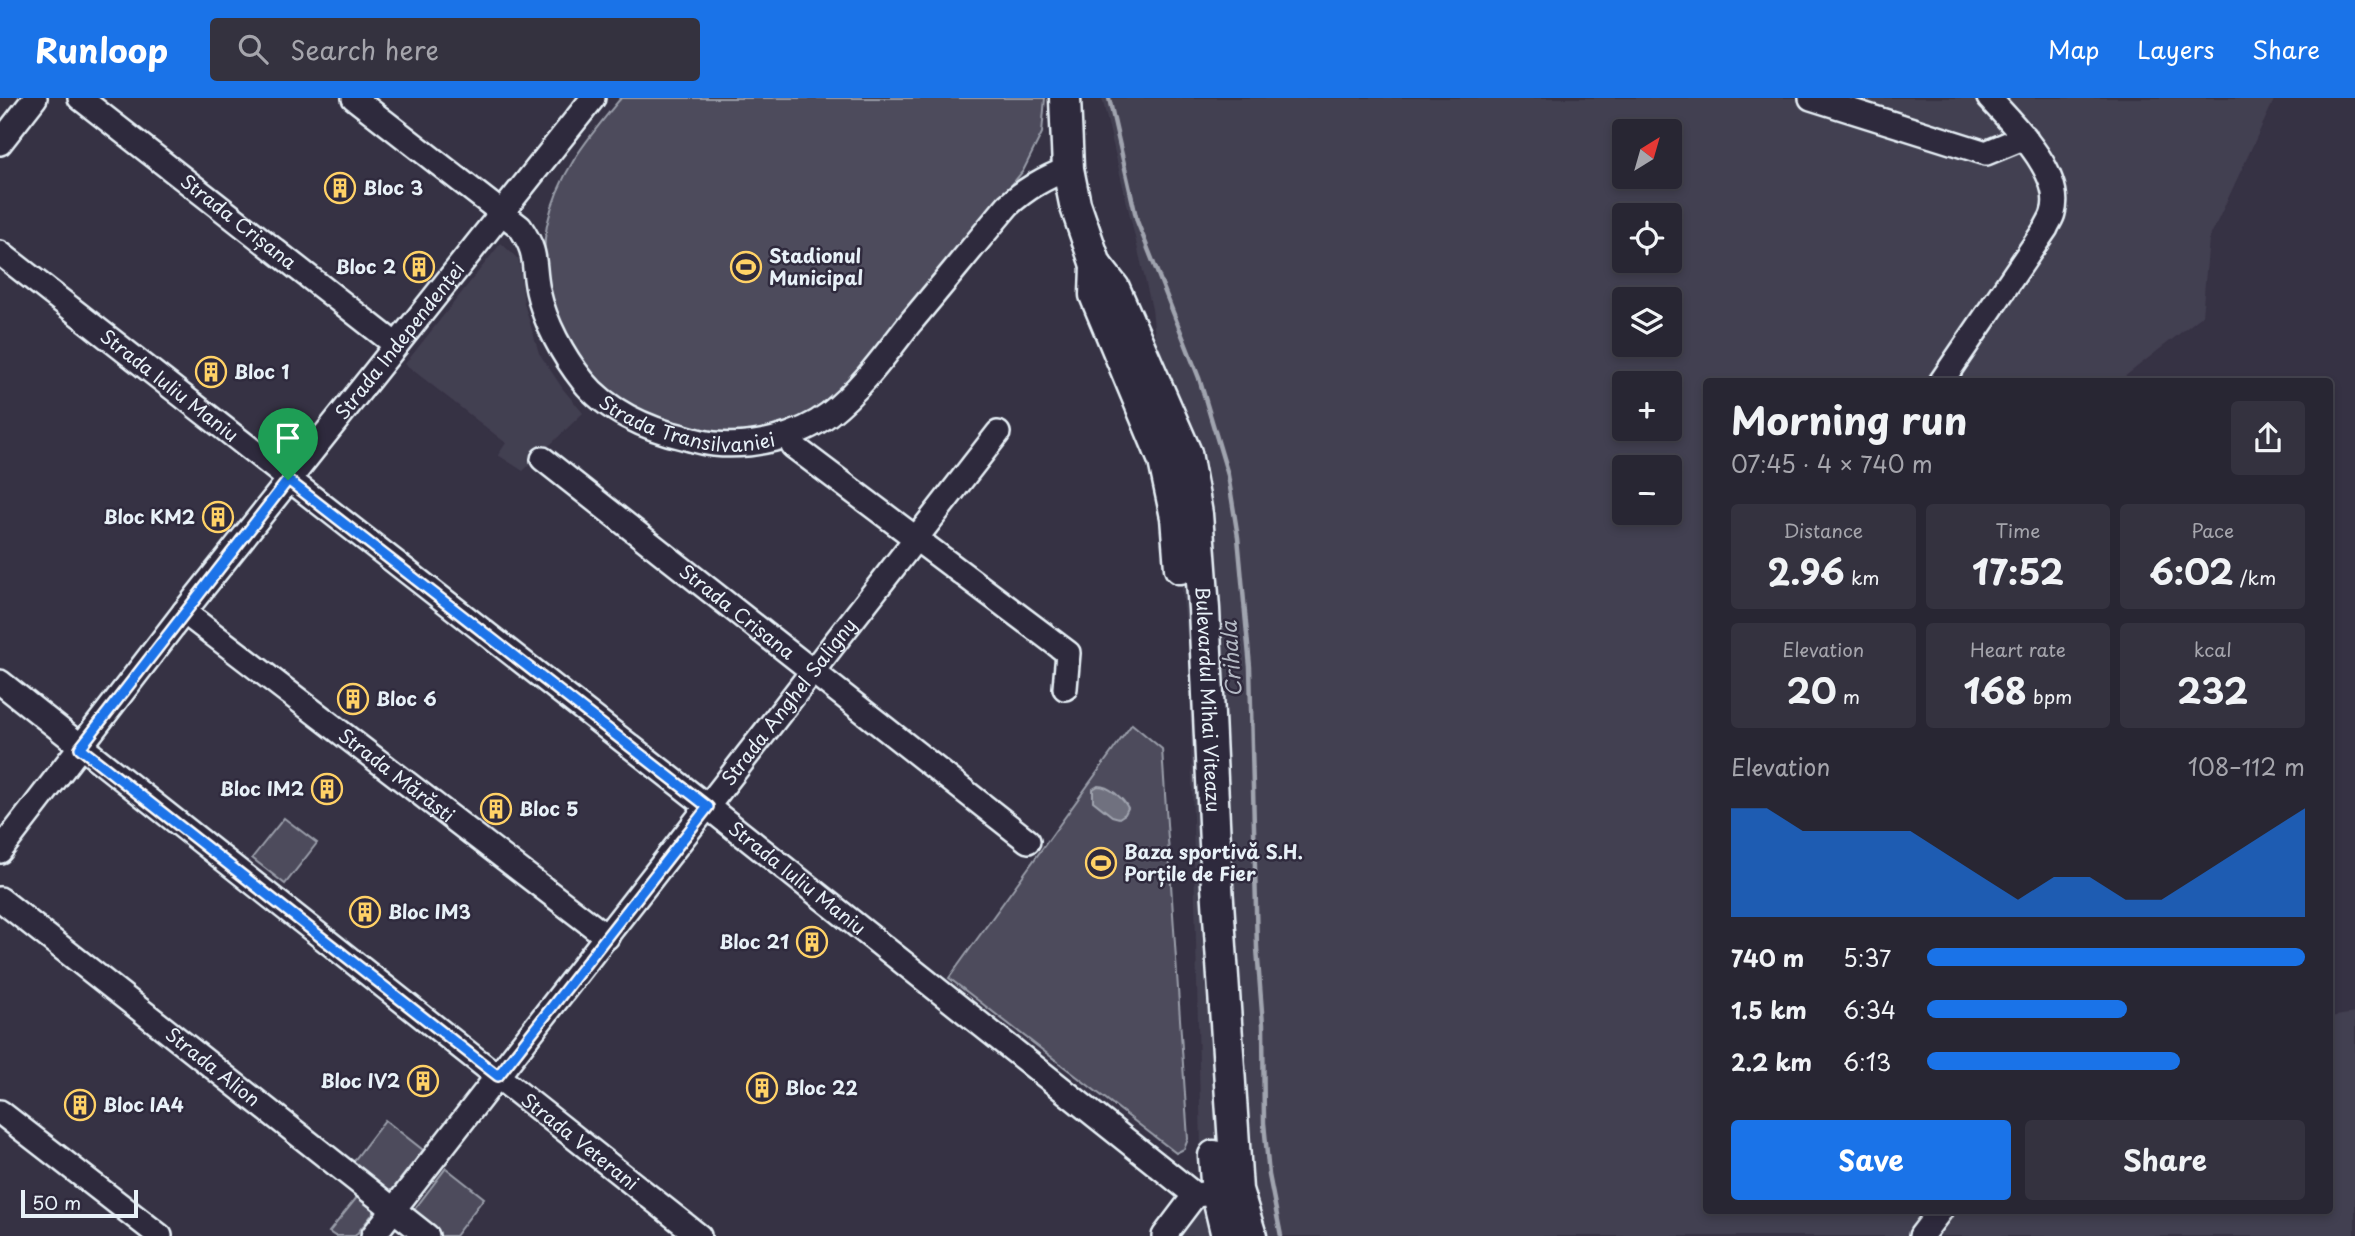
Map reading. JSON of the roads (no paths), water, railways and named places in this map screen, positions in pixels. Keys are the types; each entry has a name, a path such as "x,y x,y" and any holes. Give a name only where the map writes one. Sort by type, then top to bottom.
{"main road":[{"name":"Bulevardul Mihai Viteazu","path":"1065,98 1068,169 1075,204 1096,265 1114,288 1186,453 1197,514 1217,886 1216,1193 1227,1236"},
{"name":"Bulevardul Mihai Viteazu","path":"1216,1193 1251,1236"}],"street":[{"path":"0,143 35,98"},
{"name":"Strada Crișana","path":"80,98 396,345"},
{"name":"Strada Transilvaniei","path":"354,98 520,227 530,242 536,260 538,291 549,322 584,383 621,412 642,424 676,436 714,444 759,442 794,432 828,415 859,387 1008,205 1042,179 1068,169"},
{"name":"Strada Independenței","path":"0,851 184,612 593,98"},
{"path":"1811,98 1986,153 2025,137"},
{"path":"1944,378 2054,213 2055,199 2039,158 2025,137 1989,98"},
{"name":"Strada Iuliu Maniu","path":"0,253 708,807 1216,1193"},
{"name":"Strada Anghel Saligny","path":"373,1236 998,433"},
{"name":"Strada Transilvaniei","path":"793,446 1068,653 1065,688"},
{"name":"Strada Crișana","path":"543,459 1028,841"},
{"name":"Strada Mărăști","path":"184,612 607,937"},
{"name":"Strada Veterani","path":"0,682 699,1236"},
{"name":"Strada Alion","path":"0,899 426,1236"},
{"path":"0,1112 160,1236"},
{"path":"1164,1236 1216,1193"},
{"path":"1921,1236 1938,1214"}],"water":[{"path":"1098,786 1111,790 1126,804 1128,808 1125,814 1119,818 1112,816 1093,801 1093,789"}],"waterway":[{"name":"Crihala","path":"1109,98 1137,221 1199,378 1228,475 1238,537 1250,667 1264,1123 1269,1175 1281,1236"}],"place":[{"name":"Bloc 3","path":"340,188"},
{"name":"Bloc 2","path":"419,267"},
{"name":"Stadionul Municipal","path":"746,267"},
{"name":"Bloc 1","path":"211,372"},
{"name":"Bloc KM2","path":"218,517"},
{"name":"Bloc 6","path":"353,699"},
{"name":"Bloc IM2","path":"327,789"},
{"name":"Bloc 5","path":"496,809"},
{"name":"Baza sportivă S.H. Porțile de Fier","path":"1101,863"},
{"name":"Bloc IM3","path":"365,912"},
{"name":"Bloc 21","path":"812,942"},
{"name":"Bloc IV2","path":"423,1081"},
{"name":"Bloc 22","path":"762,1088"},
{"name":"Bloc IA4","path":"80,1105"}]}
